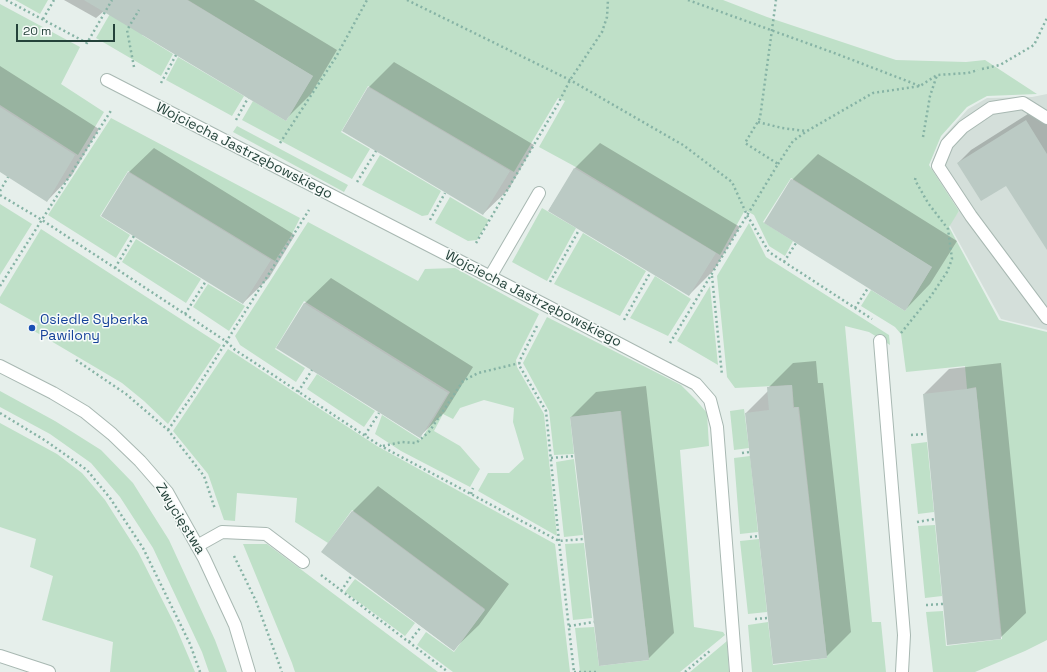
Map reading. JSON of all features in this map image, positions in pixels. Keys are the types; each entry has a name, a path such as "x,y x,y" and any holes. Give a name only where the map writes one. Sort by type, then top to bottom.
{"street":[{"name":"Wojciecha Jastrzębowskiego","path":"107,80 696,384 710,400 717,427 736,672"},
{"path":"1047,118 1023,103 991,108 963,127 947,144 938,166 972,216 1047,318"},
{"path":"490,277 539,193"},
{"path":"880,341 904,635 902,672"},
{"name":"Zwycięstwa","path":"0,366 60,397 85,412 112,434 140,461 167,492 197,546 235,625 249,672"},
{"path":"197,546 222,532 266,534 303,562"},
{"path":"0,656 49,672"}],"path":[{"path":"6,0 87,43 112,0"},
{"path":"43,19 54,0"},
{"path":"279,145 336,57 368,0"},
{"path":"407,0 570,80 683,144 732,182 747,215 769,252 875,321"},
{"path":"473,249 558,104 570,80 602,32 608,0"},
{"path":"688,0 920,86"},
{"path":"776,0 760,118 746,143 778,164"},
{"path":"134,68 126,30 139,10"},
{"path":"982,69 1000,65 1034,45 1047,18"},
{"path":"161,83 176,55"},
{"path":"670,343 793,141 807,131 873,93 920,86 937,75 968,73 978,70"},
{"path":"235,122 248,98"},
{"path":"0,286 108,116"},
{"path":"758,122 782,128 807,131"},
{"path":"355,186 376,151"},
{"path":"0,191 8,178"},
{"path":"427,225 445,193"},
{"path":"0,195 42,220 227,342 235,350 298,392 383,446 559,541 584,539"},
{"path":"901,334 931,296 947,272 952,259 948,229 928,203"},
{"path":"168,430 227,342 305,218"},
{"path":"548,286 579,230"},
{"path":"115,268 134,236"},
{"path":"784,262 796,243"},
{"path":"623,321 650,273"},
{"path":"712,275 722,375"},
{"path":"185,314 206,281"},
{"path":"855,308 868,288"},
{"path":"531,338 520,360 519,366 546,411 574,672 597,672"},
{"path":"383,446 402,442 416,443 429,432 463,381 478,373 520,363"},
{"path":"298,392 312,370"},
{"path":"0,413 46,440 87,470 110,498 143,548 190,644 200,672"},
{"path":"365,435 379,413"},
{"path":"905,436 926,434"},
{"path":"551,458 575,456"},
{"path":"471,494 473,488"},
{"path":"913,522 935,519"},
{"path":"303,562 448,672"},
{"path":"341,591 352,575"},
{"path":"921,606 943,604"},
{"path":"569,626 594,622"},
{"path":"409,642 421,627"}],"shaded area":[{"path":"1047,94 1047,330 1001,319 949,224 960,210 931,164 943,137 968,109 987,98 1032,97"}],"green space":[{"path":"15,0 48,0 40,14"},
{"path":"118,0 163,0 142,35 173,54 161,76 96,38"},
{"path":"188,0 723,0 767,17 896,60 966,62 985,60 1037,94 987,96 967,107 941,136 929,165 959,211 949,227 999,320 1047,332 1047,640 975,672 933,672 926,612 943,611 946,646 1002,639 976,387 967,389 965,366 906,372 901,334 895,327 861,306 871,290 905,311 932,267 791,178 763,222 793,241 785,256 769,246 754,215 745,210 720,255 574,166 539,147 565,101 558,98 514,172 368,86 341,132 370,149 352,179 242,120 253,101 286,121 313,76"},
{"path":"0,4 80,47 61,84 104,112 78,155 0,105"},
{"path":"178,57 244,96 232,116 166,80"},
{"path":"111,118 300,218 291,236 275,261 128,171 100,216 130,235 116,258 48,215"},
{"path":"237,126 348,185 344,192 233,132"},
{"path":"380,155 441,191 428,215 422,216 362,185"},
{"path":"450,197 489,220 477,240 468,241 435,223"},
{"path":"0,204 32,224 0,275"},
{"path":"542,208 576,228 547,281 512,262"},
{"path":"308,222 418,281 425,269 455,268 539,314 516,360 517,367 544,414 557,536 478,491 488,473 509,473 524,459 513,422 514,408 484,400 460,408 453,419 443,414 434,431 460,446 480,469 470,487 401,451 375,434 382,415 421,440 450,392 304,301 275,349 305,368 296,382 240,345 235,336"},
{"path":"749,223 766,257 889,335 890,345 869,332 845,326 872,622 881,622 886,672 752,672 748,625 768,622 773,665 827,658 799,407 794,407 792,385 735,388 727,377 717,276"},
{"path":"41,229 221,345 168,424 144,401 122,383 34,331 38,324 0,303 0,297"},
{"path":"583,233 646,271 620,316 554,284"},
{"path":"136,239 201,279 186,303 122,262"},
{"path":"655,276 691,299 668,336 630,318"},
{"path":"208,284 245,306 229,331 193,307"},
{"path":"710,286 718,365 677,341"},
{"path":"547,317 681,385 707,413 709,446 680,450 694,627 723,632 725,635 680,672 580,672 575,628 594,627 599,666 649,660 621,411 570,417 574,454 554,455 549,411 523,363"},
{"path":"228,349 377,446 555,544 570,672 453,672 417,645 426,632 454,652 485,609 352,510 328,543 295,522 297,498 237,493 235,521 224,520 208,474 173,431"},
{"path":"317,374 375,411 364,427 307,389"},
{"path":"0,391 55,421 101,450 133,483 169,540 215,640 227,672 209,672 202,652 153,548 120,497 91,463 50,434 0,407"},
{"path":"744,409 749,448 734,450 730,411"},
{"path":"0,423 57,454 82,473 105,500 138,552 175,625 195,672 110,672 113,642 42,620 53,576 30,567 36,539 0,527"},
{"path":"927,442 934,512 918,514 911,444"},
{"path":"750,456 758,532 740,534 734,458"},
{"path":"574,459 583,535 564,537 556,462"},
{"path":"935,525 942,596 925,598 918,526"},
{"path":"759,539 767,612 748,614 740,541"},
{"path":"584,543 592,618 573,620 565,544"},
{"path":"243,544 267,544 438,672 295,672"},
{"path":"355,579 415,623 405,636 345,592"},
{"path":"727,641 729,672 690,672"}],"building":[{"path":"84,0 187,0 313,76 286,121"},
{"path":"368,87 510,171 483,215 342,131"},
{"path":"0,107 75,155 47,202 0,172"},
{"path":"1026,120 1047,154 1047,250 1006,186 981,201 957,163"},
{"path":"574,168 716,253 689,296 548,211"},
{"path":"128,172 271,260 243,304 101,216"},
{"path":"791,179 932,267 905,311 764,223"},
{"path":"304,303 448,393 420,438 276,348"},
{"path":"792,385 793,408 798,407 827,658 773,664 745,413 769,410 767,387"},
{"path":"976,388 1001,639 947,645 923,394"},
{"path":"620,411 649,660 599,666 570,417"},
{"path":"352,511 485,610 454,651 321,552"}],"place":[{"name":"Osiedle Syberka Pawilony","path":"32,328"}]}
